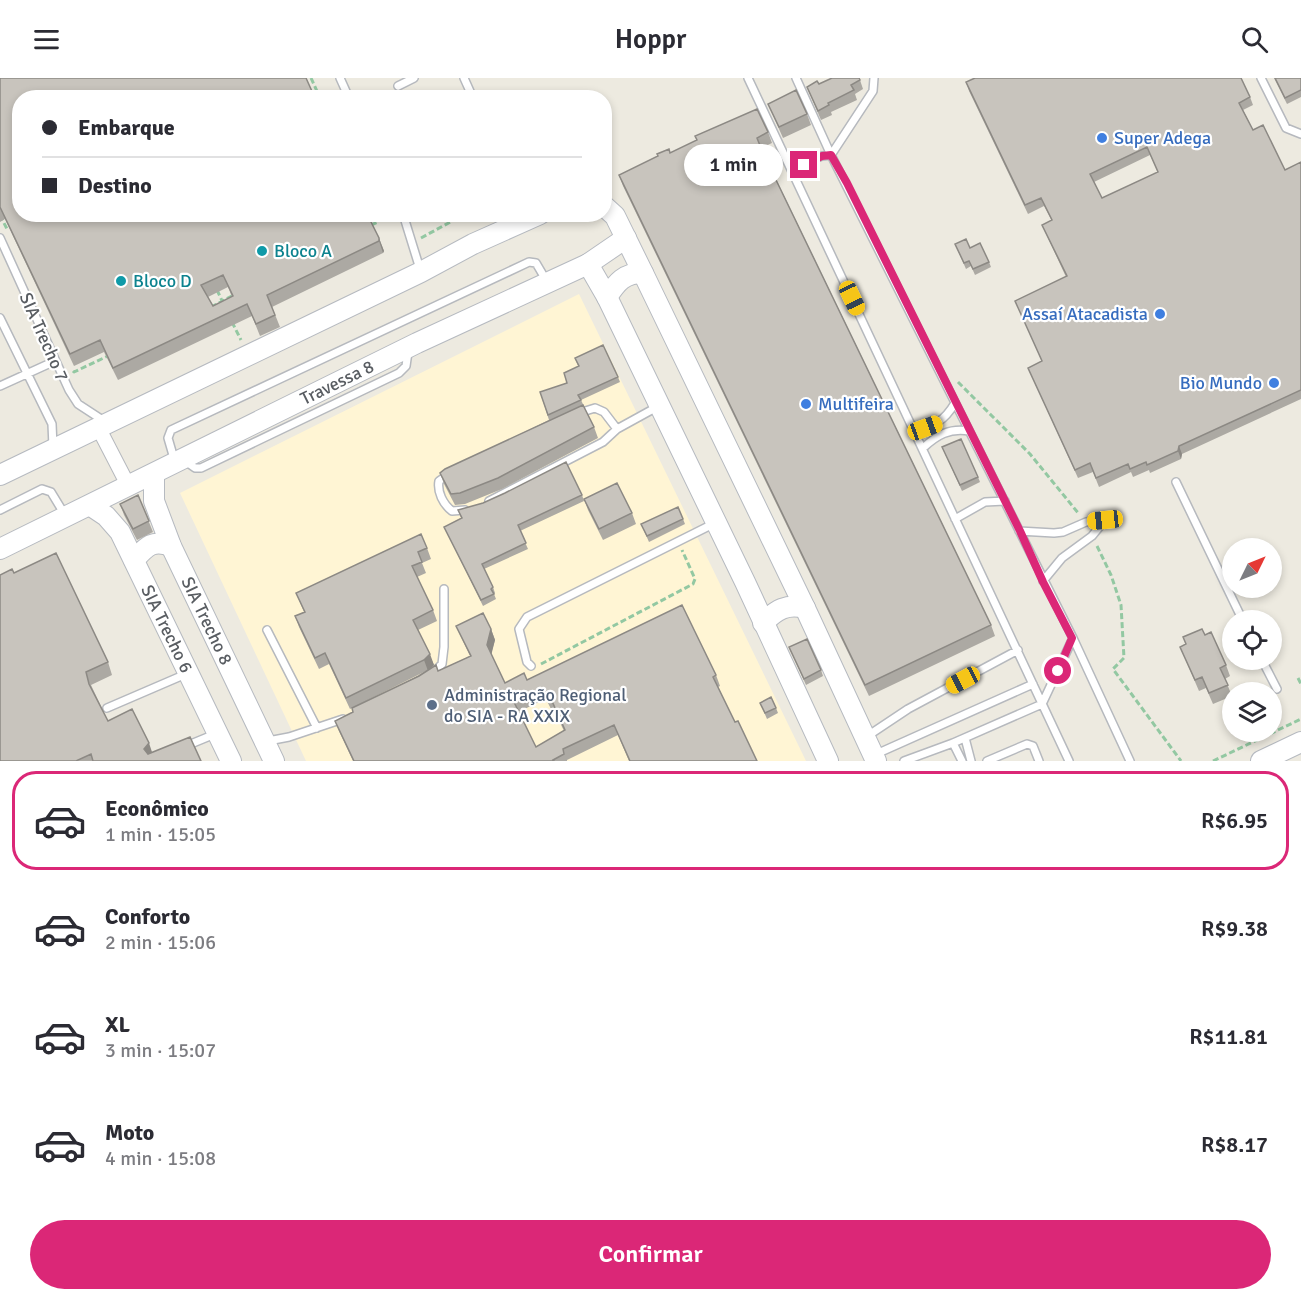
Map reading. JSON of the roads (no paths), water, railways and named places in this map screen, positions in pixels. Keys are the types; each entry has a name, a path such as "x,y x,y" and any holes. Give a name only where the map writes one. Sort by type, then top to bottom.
{"main road":[{"path":"612,213 805,608 871,751"},
{"path":"0,475 522,222"},
{"name":"Travessa 8","path":"0,549 409,347 588,264 626,238"},
{"path":"588,264 607,297 660,406 828,761"},
{"path":"607,297 623,277 643,273"},
{"name":"SIA Trecho 8","path":"154,474 154,501 171,546 274,761"},
{"name":"SIA Trecho 6","path":"91,506 106,516 120,532 231,761"},
{"path":"134,560 156,543 171,546"},
{"path":"763,622 787,606 796,605 805,608"},
{"path":"817,738 836,761"},
{"path":"1261,761 1301,742"}],"street":[{"path":"102,425 129,487"}],"lane":[{"path":"398,86 414,78"},
{"path":"748,78 1069,761"},
{"path":"796,78 831,155 1020,531 1130,761"},
{"path":"831,155 873,91 874,78"},
{"path":"1261,78 1286,128 1301,134"},
{"path":"791,169 822,156 831,155"},
{"path":"405,222 421,272"},
{"name":"SIA Trecho 7","path":"0,238 55,361 78,404 102,425"},
{"path":"179,461 168,438 171,430 529,262 536,263 548,283"},
{"path":"0,318 52,424 53,449"},
{"path":"0,386 55,361"},
{"path":"913,428 925,428 938,423 945,418 955,403"},
{"path":"480,504 603,442 617,429 660,406"},
{"path":"575,415 595,408 604,412 617,429"},
{"path":"923,448 933,439 951,430 969,431"},
{"path":"456,470 439,481 438,488 446,506 452,511 471,508"},
{"path":"1176,482 1238,610"},
{"path":"0,510 42,489 51,492 67,517"},
{"path":"955,519 985,502 1005,501"},
{"path":"1020,531 1063,532 1086,522 1105,520 1092,536 1067,554 1043,582"},
{"path":"531,666 526,662 519,629 527,617 716,522"},
{"path":"420,681 430,676 442,664 444,590"},
{"path":"267,630 317,728"},
{"path":"904,761 965,738 1042,704 1072,638"},
{"path":"871,751 908,709 1018,650"},
{"path":"107,708 188,673"},
{"path":"871,751 1033,684"},
{"path":"265,742 289,737 349,717"},
{"path":"183,748 217,733"},
{"path":"965,738 972,761"},
{"path":"953,742 962,761"},
{"path":"987,761 1027,744 1033,746 1039,761"}],"place":[{"name":"Super Adega","path":"1102,138"},
{"name":"Bloco A","path":"262,251"},
{"name":"Bloco D","path":"121,281"},
{"name":"Assaí Atacadista","path":"1160,314"},
{"name":"Bio Mundo","path":"1274,383"},
{"name":"Multifeira","path":"806,404"},
{"name":"Administração Regional do SIA - RA XXIX","path":"432,705"}]}
